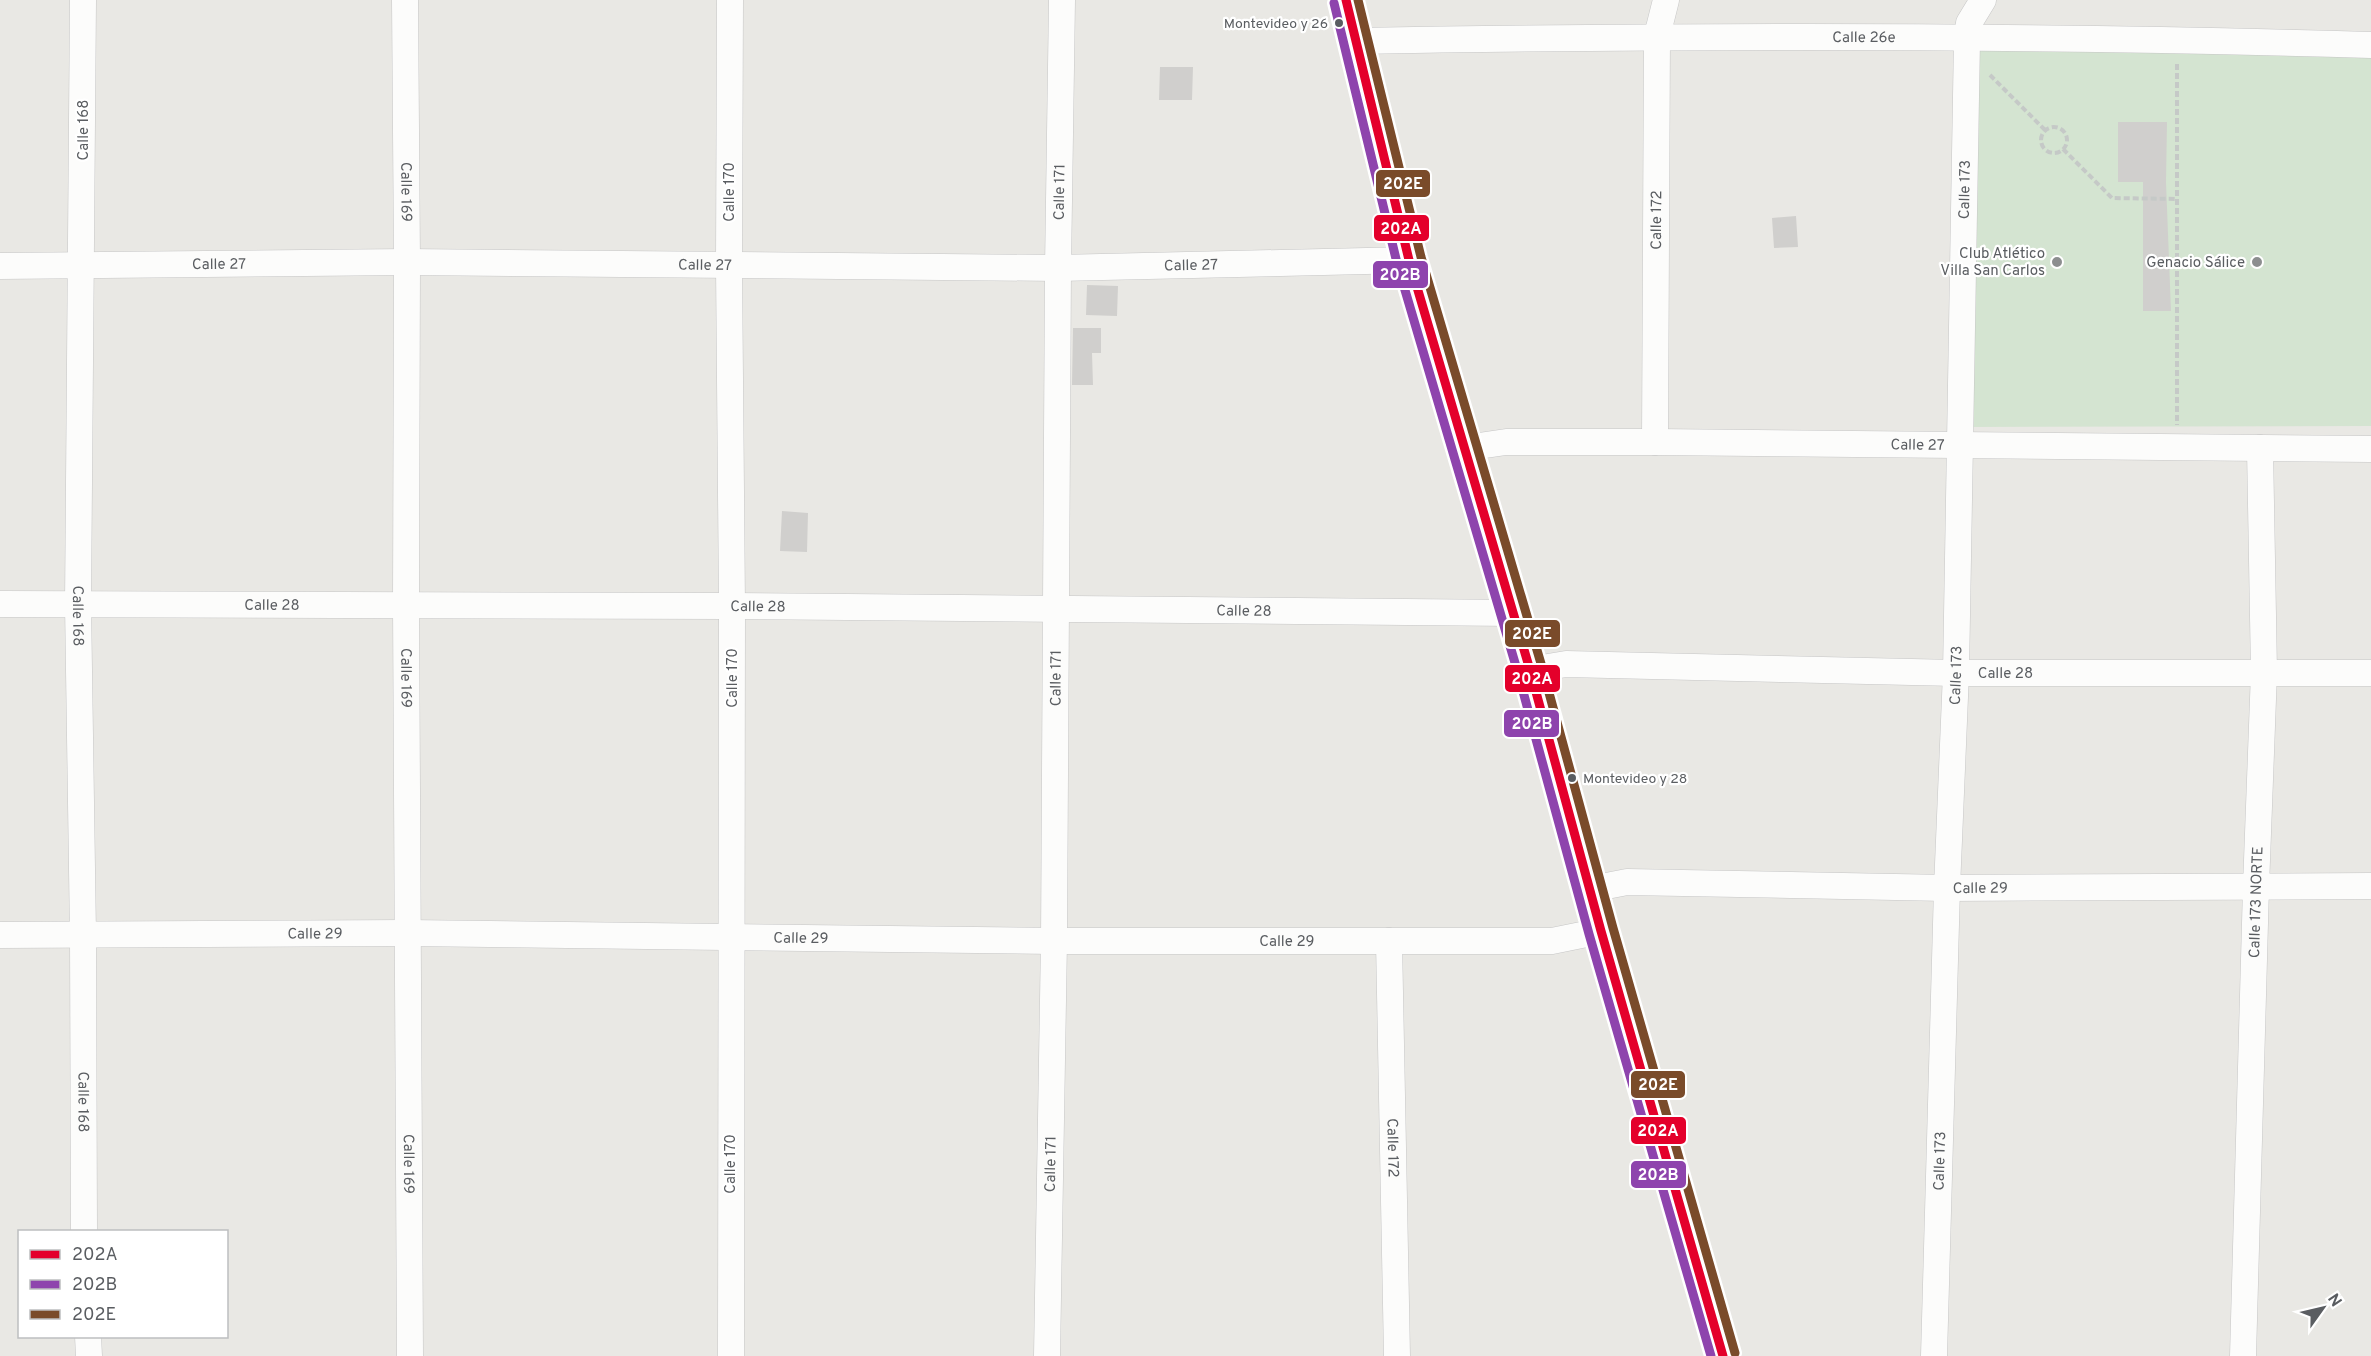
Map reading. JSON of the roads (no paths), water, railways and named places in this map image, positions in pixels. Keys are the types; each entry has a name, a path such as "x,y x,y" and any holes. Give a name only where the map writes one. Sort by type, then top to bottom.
{"main road":[{"path":"1346,0 1410,260 1514,613 1601,931 1723,1356"}],"street":[{"name":"Calle 168","path":"83,0 78,604 83,935 84,1230"},
{"name":"Calle 169","path":"405,0 408,262 406,604 410,1356"},
{"name":"Calle 170","path":"730,0 729,266 732,606 730,1356"},
{"name":"Calle 171","path":"1047,1356 1054,941 1055,608 1062,0"},
{"name":"Calle 172","path":"1655,442 1657,36 1666,0"},
{"name":"Calle 173","path":"1934,1356 1947,888 1956,673 1967,39 1969,23 1983,0"},
{"name":"Calle 26e","path":"1357,41 1657,36 2176,39 2371,45"},
{"name":"Calle 27","path":"0,266 408,262 1058,268 1410,260"},
{"name":"Calle 27","path":"1466,448 1506,442 1655,442 2371,449"},
{"name":"Calle 173 NORTE","path":"2243,1356 2264,672 2260,448"},
{"name":"Calle 28","path":"0,604 406,604 1514,613"},
{"name":"Calle 28","path":"1530,670 1566,664 1956,673 2371,673"},
{"name":"Calle 29","path":"1591,889 1627,882 1947,888 2371,886"},
{"name":"Calle 29","path":"0,935 408,933 1054,941 1552,941 1601,931"},
{"name":"Calle 172","path":"1389,941 1397,1356"},
{"path":"88,1338 89,1356"}],"place":[{"name":"Montevideo y 26","path":"1339,23"},
{"name":"Club Atlético Villa San Carlos","path":"2057,262"},
{"name":"Genacio Sálice","path":"2257,262"},
{"name":"Montevideo y 28","path":"1572,778"}]}
